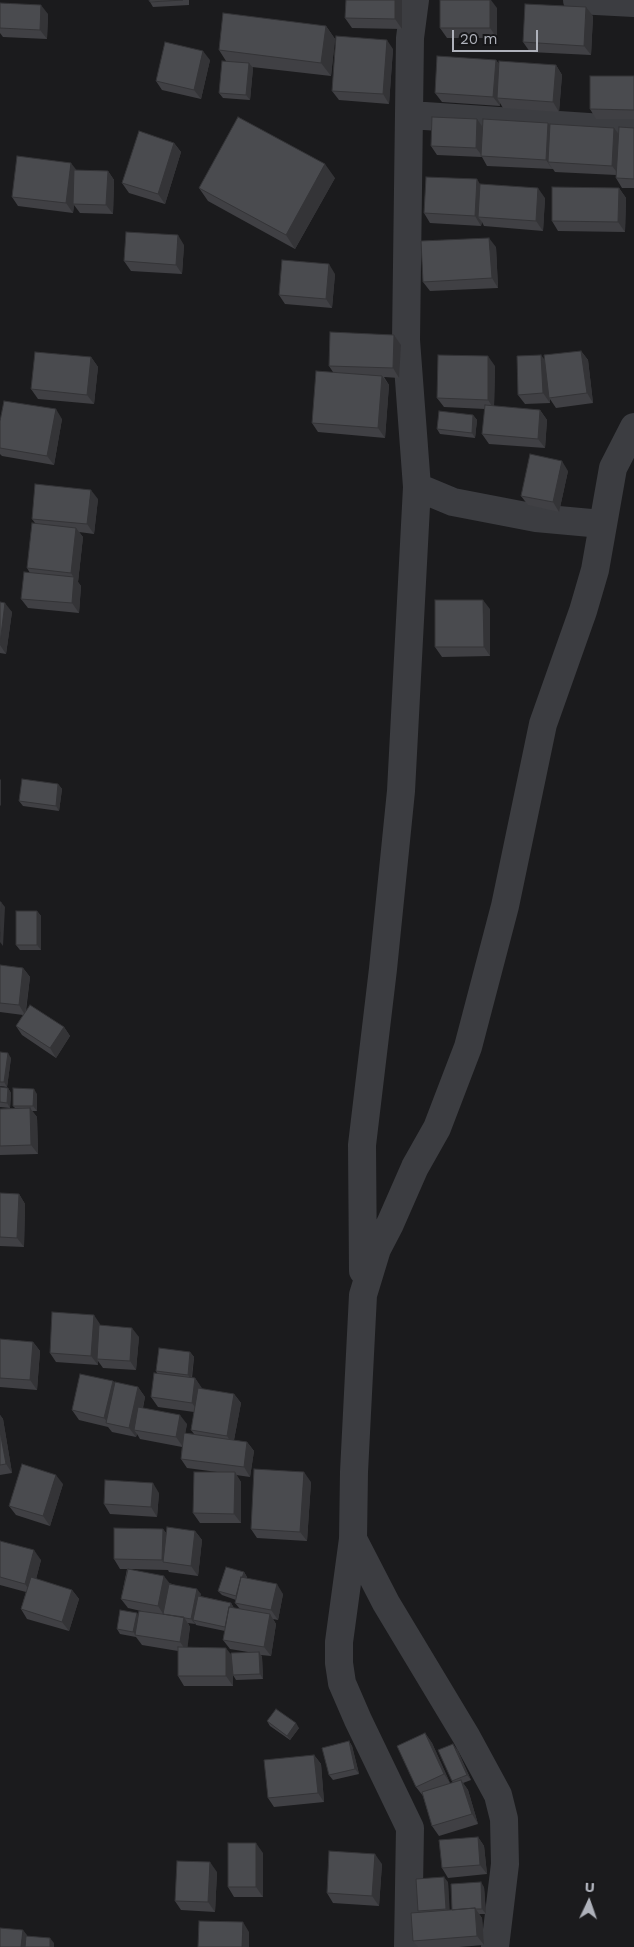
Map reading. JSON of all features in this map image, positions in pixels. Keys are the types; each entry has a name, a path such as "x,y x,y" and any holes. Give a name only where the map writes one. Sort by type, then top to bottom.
{"street":[{"path":"408,1947 410,1828 358,1720 342,1682 339,1663 339,1642 353,1539 354,1472 363,1295 362,1145 383,969 401,791 417,487 406,340 410,38 415,0"},
{"path":"578,0 634,3"},
{"path":"410,115 634,130"},
{"path":"363,1295 377,1249 415,1167 437,1128 468,1047 505,906 543,724 595,570 613,468 634,427"},
{"path":"417,487 462,503 536,518 602,524"},
{"path":"353,1539 386,1603 466,1736 498,1795 504,1818 505,1864 495,1947"}],"building":[{"path":"149,0 183,0 150,2"},
{"path":"346,0 395,0 395,19 345,18"},
{"path":"440,0 490,0 490,28 440,28"},
{"path":"0,3 41,5 40,30 0,28"},
{"path":"525,4 586,7 584,46 523,42"},
{"path":"223,13 326,26 321,63 219,50"},
{"path":"336,36 387,40 383,94 332,91"},
{"path":"165,42 203,51 194,90 156,81"},
{"path":"437,56 496,60 493,97 435,93"},
{"path":"222,61 249,63 246,95 219,93"},
{"path":"499,61 556,65 553,102 497,98"},
{"path":"590,76 634,76 634,110 590,109"},
{"path":"238,117 325,164 286,235 199,188"},
{"path":"432,117 477,119 476,148 431,146"},
{"path":"483,119 548,123 546,160 481,156"},
{"path":"550,124 614,128 612,166 548,162"},
{"path":"619,127 634,128 634,179 616,178"},
{"path":"139,131 174,143 158,194 122,183"},
{"path":"17,156 71,163 66,203 12,197"},
{"path":"74,170 108,171 106,205 73,204"},
{"path":"426,177 477,179 475,216 424,213"},
{"path":"480,184 538,188 536,221 478,217"},
{"path":"552,187 619,188 618,222 552,221"},
{"path":"126,232 178,235 176,265 124,261"},
{"path":"489,238 492,278 423,282 421,241"},
{"path":"282,260 329,264 326,299 279,295"},
{"path":"330,332 394,335 393,368 329,366"},
{"path":"581,351 587,393 549,398 544,355"},
{"path":"35,352 91,357 87,395 31,389"},
{"path":"438,355 488,356 488,400 437,398"},
{"path":"541,355 543,393 518,395 517,356"},
{"path":"316,371 382,376 378,428 312,423"},
{"path":"4,401 56,409 47,456 0,448 0,421"},
{"path":"485,405 540,410 538,439 482,434"},
{"path":"439,411 473,415 472,433 437,429"},
{"path":"530,454 562,461 553,502 521,496"},
{"path":"35,484 91,490 87,524 32,519"},
{"path":"32,523 76,528 71,573 27,568"},
{"path":"24,572 74,577 72,603 21,599"},
{"path":"435,600 483,600 484,647 435,647"},
{"path":"0,602 5,603 0,643"},
{"path":"22,779 58,784 56,806 19,801"},
{"path":"16,911 37,911 37,945 16,945"},
{"path":"0,965 23,968 19,1005 0,1003"},
{"path":"30,1005 64,1027 50,1048 16,1026"},
{"path":"0,1052 8,1053 4,1082 0,1082"},
{"path":"0,1087 8,1088 7,1103 0,1102"},
{"path":"13,1088 34,1089 33,1106 13,1106"},
{"path":"30,1108 31,1145 0,1146 0,1109"},
{"path":"0,1193 19,1194 17,1238 0,1237"},
{"path":"52,1312 94,1315 91,1356 50,1353"},
{"path":"99,1325 132,1328 130,1361 97,1359"},
{"path":"0,1339 33,1342 30,1380 0,1378"},
{"path":"159,1348 190,1352 188,1375 156,1371"},
{"path":"154,1373 195,1378 192,1403 151,1397"},
{"path":"80,1374 113,1381 104,1418 72,1410"},
{"path":"115,1382 138,1387 129,1428 106,1423"},
{"path":"198,1388 234,1394 227,1436 191,1430"},
{"path":"138,1407 180,1415 176,1437 134,1430"},
{"path":"0,1431 6,1464 0,1465"},
{"path":"184,1433 247,1442 244,1467 181,1459"},
{"path":"22,1464 56,1475 43,1516 9,1506"},
{"path":"254,1469 304,1472 300,1532 251,1529"},
{"path":"194,1472 235,1472 234,1514 193,1513"},
{"path":"105,1480 153,1483 151,1507 104,1504"},
{"path":"167,1527 195,1531 191,1566 163,1562"},
{"path":"114,1528 163,1529 162,1560 114,1559"},
{"path":"0,1541 34,1550 25,1584 0,1577"},
{"path":"226,1567 244,1572 236,1596 218,1591"},
{"path":"128,1569 164,1576 158,1606 121,1599"},
{"path":"31,1577 72,1590 62,1622 21,1609"},
{"path":"241,1577 277,1584 271,1610 235,1603"},
{"path":"169,1584 197,1589 191,1619 163,1614"},
{"path":"198,1596 231,1603 225,1627 193,1620"},
{"path":"229,1607 270,1614 264,1647 223,1640"},
{"path":"120,1610 137,1613 133,1632 117,1629"},
{"path":"139,1611 184,1617 180,1642 135,1635"},
{"path":"178,1647 226,1648 226,1676 178,1676"},
{"path":"259,1652 260,1674 233,1675 231,1653"},
{"path":"276,1709 296,1723 287,1736 267,1721"},
{"path":"425,1733 444,1774 416,1787 397,1746"},
{"path":"349,1741 355,1769 329,1775 322,1748"},
{"path":"453,1744 467,1775 452,1781 438,1750"},
{"path":"314,1755 318,1793 268,1798 264,1760"},
{"path":"461,1780 472,1814 432,1826 422,1792"},
{"path":"478,1837 480,1865 442,1868 439,1840"},
{"path":"228,1843 256,1843 256,1887 228,1887"},
{"path":"329,1851 375,1854 372,1896 327,1893"},
{"path":"177,1861 210,1862 208,1902 175,1901"},
{"path":"444,1877 446,1909 418,1911 416,1879"},
{"path":"481,1882 482,1909 452,1910 451,1884"},
{"path":"475,1908 477,1936 413,1941 411,1913"},
{"path":"199,1921 243,1922 242,1947 198,1947"},
{"path":"0,1928 23,1930 21,1947 0,1947"},
{"path":"26,1936 50,1938 50,1947 25,1947"}]}
